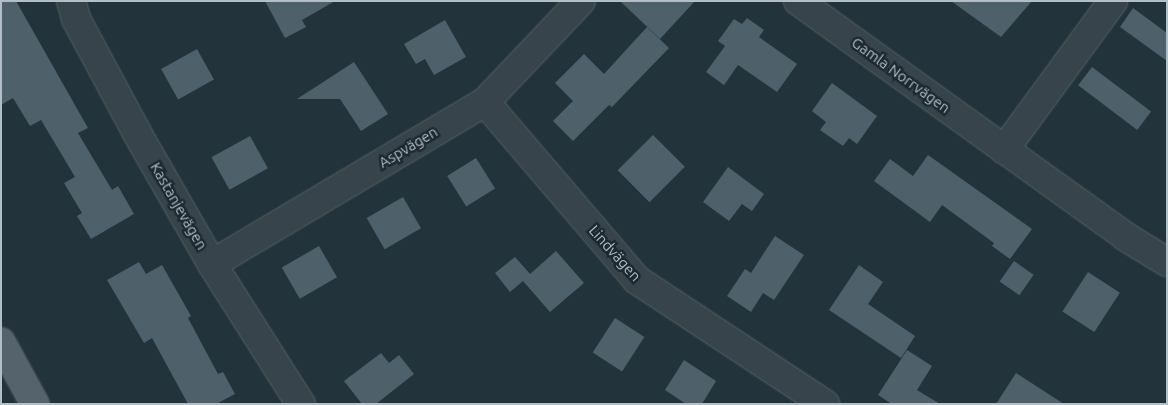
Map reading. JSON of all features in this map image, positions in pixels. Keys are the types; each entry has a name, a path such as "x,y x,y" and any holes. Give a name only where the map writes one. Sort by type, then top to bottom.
{"main road":[{"path":"1,342 35,404"}],"street":[{"name":"Kastanjevägen","path":"71,1 76,19 212,264 301,404"},
{"name":"Aspvägen","path":"212,264 484,102 581,1"},
{"name":"Gamla Norrvägen","path":"798,1 1126,237 1167,262"},
{"path":"1004,150 1113,1"},
{"name":"Lindvägen","path":"484,102 637,280 825,404"}],"building":[{"path":"1,1 16,1 88,128 78,133 112,190 118,186 134,214 91,239 77,216 82,213 64,183 75,177 41,120 30,126 13,98 1,105"},
{"path":"265,1 335,1 302,20 306,27 285,38"},
{"path":"620,1 695,1 660,39"},
{"path":"951,1 1032,1 1001,37"},
{"path":"1133,8 1167,33 1167,61 1120,27"},
{"path":"747,18 764,30 759,37 797,64 777,92 738,65 724,85 706,72 725,46 718,41 734,19 742,24"},
{"path":"445,20 466,57 434,75 425,59 416,64 404,44"},
{"path":"647,27 669,48 612,107 609,105 573,141 553,121 573,101 555,83 584,54 604,74"},
{"path":"197,49 214,80 178,99 161,69"},
{"path":"354,62 388,114 361,131 340,99 297,99"},
{"path":"1092,67 1151,112 1137,130 1078,85"},
{"path":"832,83 877,116 857,144 849,138 843,146 820,130 826,122 812,111"},
{"path":"653,135 685,167 649,202 618,170"},
{"path":"250,136 268,168 229,190 212,157"},
{"path":"928,155 1032,229 1010,259 992,246 994,243 942,205 930,222 874,181 890,159 913,176"},
{"path":"476,158 495,189 466,207 447,176"},
{"path":"728,167 764,194 752,211 742,204 729,221 703,202"},
{"path":"403,197 421,228 385,249 367,218"},
{"path":"775,236 804,255 774,300 763,293 751,312 727,296 745,269 751,273"},
{"path":"319,246 337,277 300,299 282,268"},
{"path":"556,251 584,283 550,312 523,281 510,292 495,273 515,257 530,274"},
{"path":"1014,261 1034,275 1019,295 1000,281"},
{"path":"139,262 146,274 162,265 191,316 188,318 218,374 223,372 235,394 216,404 188,404 152,338 144,343 107,280"},
{"path":"859,265 883,282 868,304 915,336 901,358 829,310"},
{"path":"1088,272 1120,293 1094,332 1062,311"},
{"path":"615,318 644,337 622,371 593,352"},
{"path":"907,350 932,366 917,390 940,404 892,404 878,395"},
{"path":"381,353 389,363 399,355 414,374 376,404 362,404 344,381"},
{"path":"684,360 716,381 702,404 686,404 665,390"},
{"path":"1016,373 1064,404 996,404"}]}
